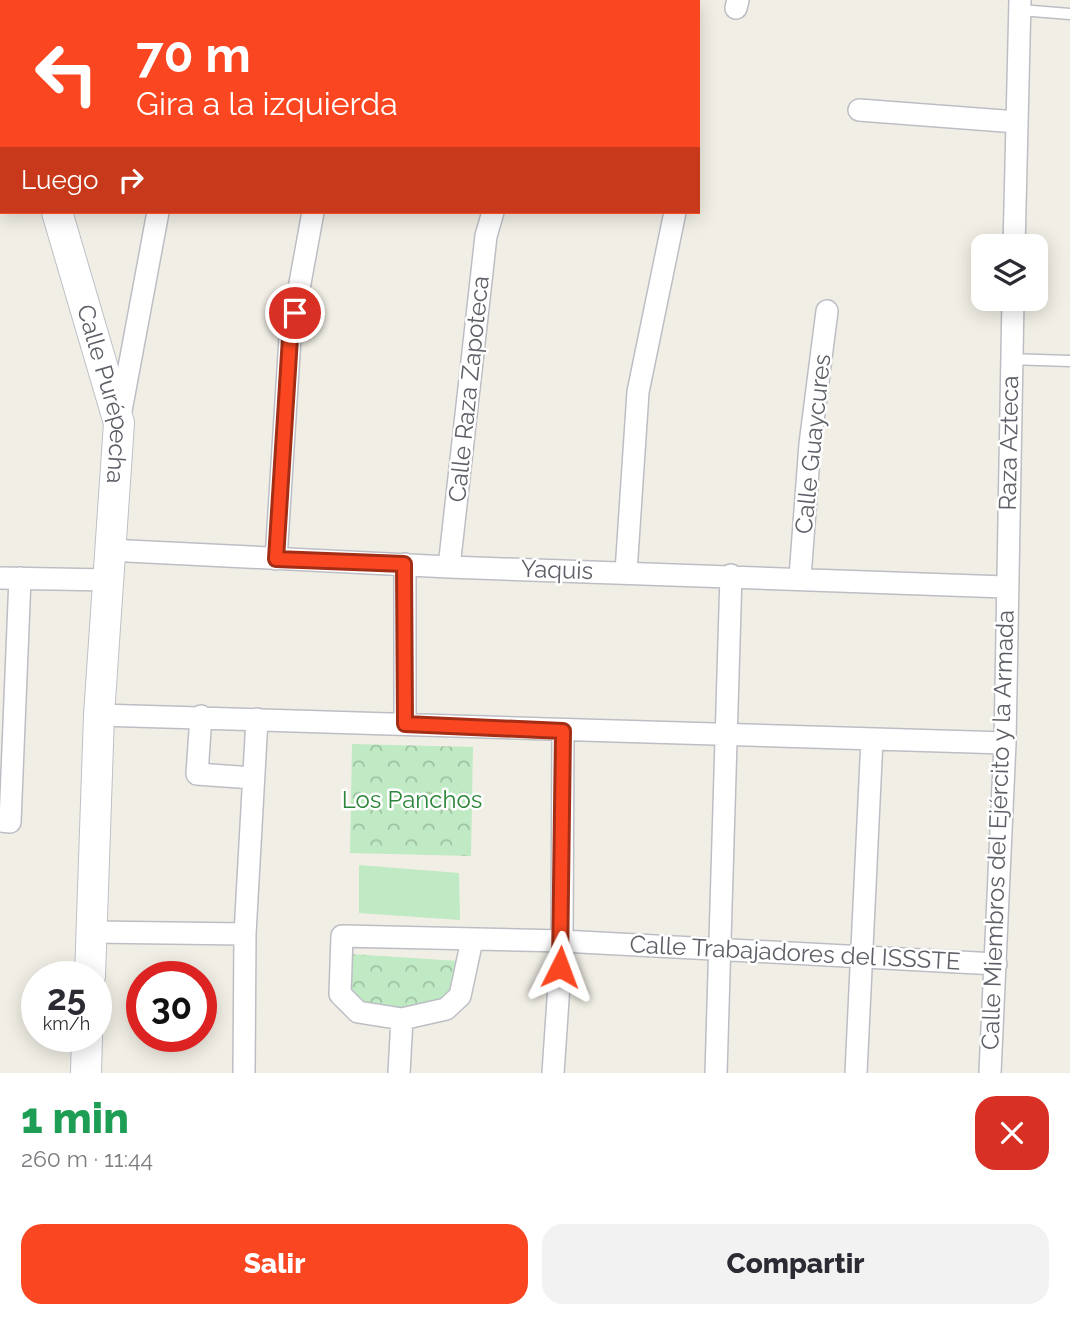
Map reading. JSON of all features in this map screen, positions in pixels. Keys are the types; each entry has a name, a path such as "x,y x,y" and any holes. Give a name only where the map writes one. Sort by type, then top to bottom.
{"street":[{"path":"1014,234 1020,5"},
{"path":"859,110 1017,122"},
{"name":"Calle Purépecha","path":"58,214 119,423 108,550 99,715 91,961"},
{"path":"119,423 159,214"},
{"path":"276,559 290,338 313,214"},
{"name":"Calle Raza Zapoteca","path":"449,567 486,236 492,214"},
{"path":"626,572 638,392 676,214"},
{"name":"Calle Guaycures","path":"800,578 810,444 827,311"},
{"name":"Raza Azteca","path":"1006,587 1013,311"},
{"name":"Yaquis","path":"108,550 449,567 732,575 1006,587"},
{"path":"404,564 405,724"},
{"path":"716,1073 732,575"},
{"path":"5,821 10,578 108,580"},
{"name":"Calle Miembros del Ejército y la Armada","path":"989,1073 1005,743 1006,587"},
{"path":"99,715 201,716 563,731 728,733 1005,743"},
{"path":"201,716 197,774 253,778"},
{"path":"244,1073 245,933 257,719"},
{"path":"553,1073 562,941 563,731"},
{"path":"856,1073 872,739"},
{"path":"92,932 245,933"},
{"name":"Calle Trabajadores del ISSSTE","path":"402,1019 358,1012 340,994 342,936 562,941 996,964"},
{"path":"400,1073 402,1019 446,1009 460,996 472,940"},
{"path":"86,1073 87,1052"}],"lane":[{"path":"1020,5 1070,14"},
{"path":"1011,359 1070,361"}],"green space":[{"name":"Los Panchos","path":"352,744 473,747 471,856 350,853"},
{"path":"359,865 459,873 460,920 359,913"},
{"path":"351,954 459,961 456,982 445,1002 402,1014 364,1007 350,990"}],"route":[{"path":"295,313 290,338 276,559 404,564 405,724 563,731 560,967"}]}
